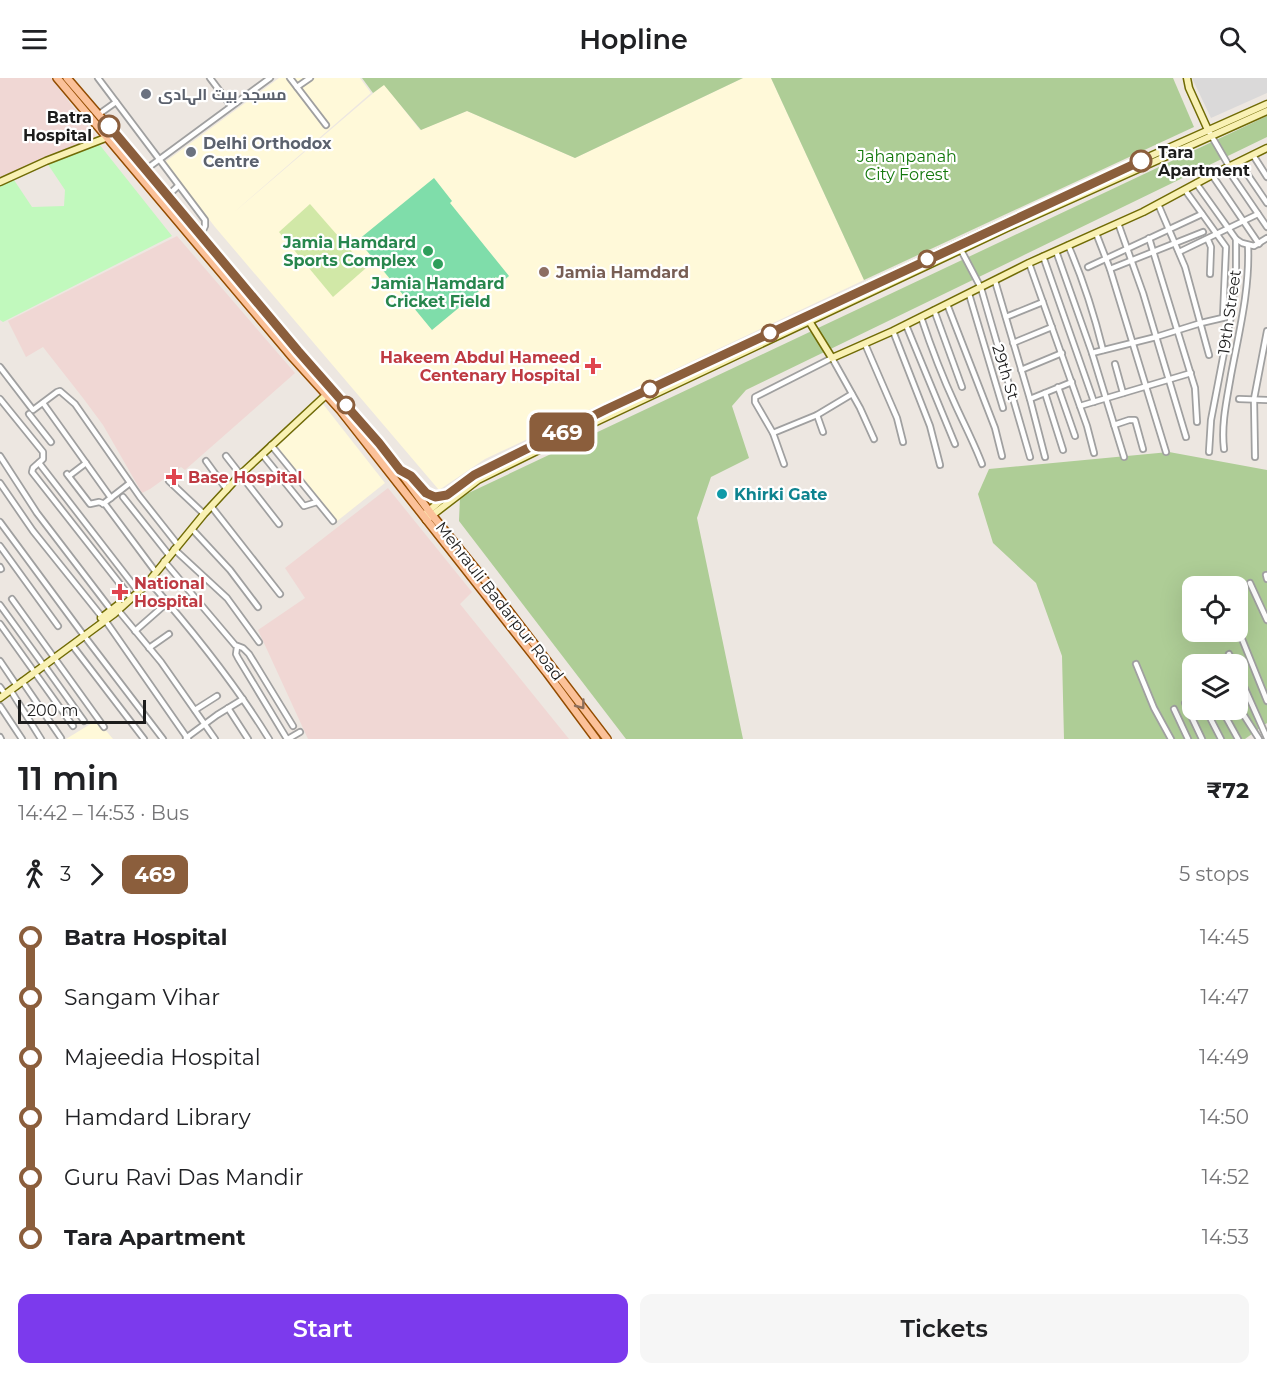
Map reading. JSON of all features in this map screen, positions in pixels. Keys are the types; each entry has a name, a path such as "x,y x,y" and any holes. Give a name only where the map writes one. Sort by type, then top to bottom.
{"main road":[{"name":"Mehrauli Badarpur Road","path":"57,78 161,202 299,358 379,443 400,470 427,516 496,594 607,739"},
{"path":"1187,78 1189,88 1210,133"},
{"name":"Mehrauli Badarpur Road","path":"70,79 201,235 326,395 427,516 596,739"},
{"path":"427,516 478,480 604,418 1210,133 1267,104"},
{"path":"427,516 447,495 474,475 607,409 1005,222 1210,133 1267,111"},
{"path":"0,181 107,136"},
{"path":"809,321 832,358 906,325 1029,262 1119,223 1212,174 1266,150"},
{"path":"8,690 130,597 148,580 240,475 326,395"},
{"path":"400,470 415,480 430,496 447,495"},
{"path":"54,656 83,635"}],"street":[{"path":"98,78 205,220 201,235"},
{"path":"210,78 231,106"},
{"path":"145,170 270,78"},
{"path":"290,78 326,125"},
{"path":"297,87 310,78"},
{"path":"102,112 116,102"},
{"path":"1210,133 1228,167 1267,227"},
{"path":"1253,155 1267,177"},
{"path":"1239,162 1267,202"},
{"path":"1212,174 1259,244"},
{"path":"1196,183 1236,239 1254,246 1267,238"},
{"path":"161,202 178,186"},
{"path":"1185,190 1227,251 1223,317"},
{"path":"1158,204 1179,252 1209,355"},
{"path":"1088,267 1202,214"},
{"path":"1179,252 1258,214"},
{"path":"1119,223 1129,248 1186,437"},
{"path":"1110,269 1203,232"},
{"path":"1096,233 1110,269 1166,452"},
{"path":"1149,238 1191,373 1197,403 1197,422"},
{"name":"19th Street","path":"1209,452 1211,420 1231,316 1236,274 1236,239"},
{"path":"1208,240 1211,247 1210,274"},
{"path":"1068,245 1093,312 1103,350"},
{"path":"1224,448 1224,414 1243,313 1249,264 1248,245"},
{"name":"29th St","path":"961,250 981,288 1030,457"},
{"path":"1056,251 1125,457"},
{"path":"1044,256 1094,402"},
{"path":"1029,262 1072,382 1094,453"},
{"path":"995,281 1045,457"},
{"path":"969,294 1003,408"},
{"path":"1006,318 1043,302"},
{"path":"947,304 995,428 1002,456"},
{"path":"934,310 962,387"},
{"path":"1092,353 1156,337 1201,322 1231,316"},
{"path":"921,317 940,369 972,436 982,464"},
{"path":"906,325 955,444"},
{"path":"1013,343 1052,327"},
{"path":"893,331 930,426 940,465"},
{"path":"1255,457 1254,399 1267,331"},
{"path":"865,344 897,418 903,442"},
{"path":"1021,370 1062,353"},
{"path":"784,464 773,433 755,402 755,397 832,358 874,439"},
{"path":"1115,364 1123,393"},
{"path":"0,367 51,442"},
{"path":"1080,406 1191,373"},
{"path":"1030,399 1072,382"},
{"path":"1058,387 1075,436"},
{"path":"19,422 58,391 65,394 83,415 176,547 227,598 259,642"},
{"path":"1045,393 1063,450"},
{"path":"773,433 816,415 852,394"},
{"path":"0,399 43,452 44,456 32,472 130,597"},
{"path":"1239,399 1267,400"},
{"path":"43,403 111,498"},
{"path":"816,415 823,432"},
{"path":"1114,425 1135,420 1143,449"},
{"path":"271,445 333,521"},
{"path":"262,454 302,505 306,507 317,502"},
{"path":"0,456 37,513 115,610 149,648 215,739"},
{"path":"226,456 279,524"},
{"path":"206,461 227,490"},
{"path":"39,463 137,590"},
{"path":"86,463 68,475 90,504 103,504 130,483"},
{"path":"169,481 204,514"},
{"path":"0,483 33,531 104,619 187,738 205,723 243,699"},
{"path":"123,497 169,555"},
{"path":"103,504 155,571"},
{"path":"211,506 280,594"},
{"path":"0,522 163,739"},
{"path":"192,529 230,570 258,607"},
{"path":"0,546 58,626"},
{"path":"164,561 237,647 243,648 249,654 293,726"},
{"path":"148,580 188,625 243,699 269,739"},
{"path":"1250,583 1267,620"},
{"path":"12,599 104,727"},
{"path":"135,631 168,602"},
{"path":"0,605 84,721"},
{"path":"0,624 73,726"},
{"path":"149,648 169,634"},
{"path":"1243,642 1267,701"},
{"path":"72,645 144,739"},
{"path":"237,647 237,655 287,739 300,732"},
{"path":"0,661 8,690 41,739"},
{"path":"1136,664 1154,708 1171,739"},
{"path":"8,690 61,738"},
{"path":"1248,695 1267,738"},
{"path":"195,710 217,696"},
{"path":"0,706 22,739"},
{"path":"228,708 248,739"},
{"path":"1174,709 1188,739"},
{"path":"1193,720 1202,739"},
{"path":"1211,720 1221,739"},
{"path":"1228,720 1238,739"},
{"path":"1247,720 1259,739"}],"shaded area":[{"path":"0,78 51,78 97,138 0,178"},
{"path":"279,78 360,78 371,93 232,214 384,84 420,130 467,111 575,158 743,78 771,78 864,280 485,459 439,490 215,227 165,162"},
{"path":"1192,78 1267,78 1267,93 1211,118"},
{"path":"177,236 295,373 185,470 181,467 142,493 103,425 83,398 43,347 26,357 8,321"},
{"path":"323,404 385,483 336,522 277,447"},
{"path":"388,488 472,592 460,604 569,739 308,739 258,630 305,598 285,568"},
{"path":"97,720 113,739 66,739"}],"green space":[{"path":"362,78 743,78 575,158 467,111 421,130 384,85 373,93"},
{"name":"Jahanpanah City Forest","path":"771,78 1173,78 1194,127 864,280"},
{"path":"1267,116 1267,137 746,390 732,406 749,458 711,477 697,518 743,739 626,739 459,521 460,497"},
{"path":"99,144 172,236 3,322 0,320 0,183 12,177 32,207 64,206 65,190 47,163"},
{"name":"Jamia Hamdard Sports Complex","path":"434,178 452,201 450,203 509,276 501,283 496,277 432,330 358,240"},
{"path":"310,204 366,268 333,297 279,232"},
{"path":"1169,452 1267,470 1267,723 1245,739 1064,739 1062,656 1036,583 993,543 978,494 989,469"}],"bus line":[{"name":"469","path":"109,126 400,470 411,476 426,493 435,497 447,495 474,475 607,409 1005,222 1141,161"}],"place":[{"name":"مسجد بیت الہادی","path":"146,94"},
{"name":"Batra Hospital","path":"109,126"},
{"name":"Delhi Orthodox Centre","path":"191,152"},
{"name":"Tara Apartment","path":"1141,161"},
{"name":"Jamia Hamdard Sports Complex","path":"428,251"},
{"name":"Jamia Hamdard Cricket Field","path":"438,264"},
{"name":"Jamia Hamdard","path":"544,272"},
{"name":"Hakeem Abdul Hameed Centenary Hospital","path":"593,366"},
{"name":"Base Hospital","path":"174,477"},
{"name":"Khirki Gate","path":"722,494"},
{"name":"National Hospital","path":"120,592"}]}
